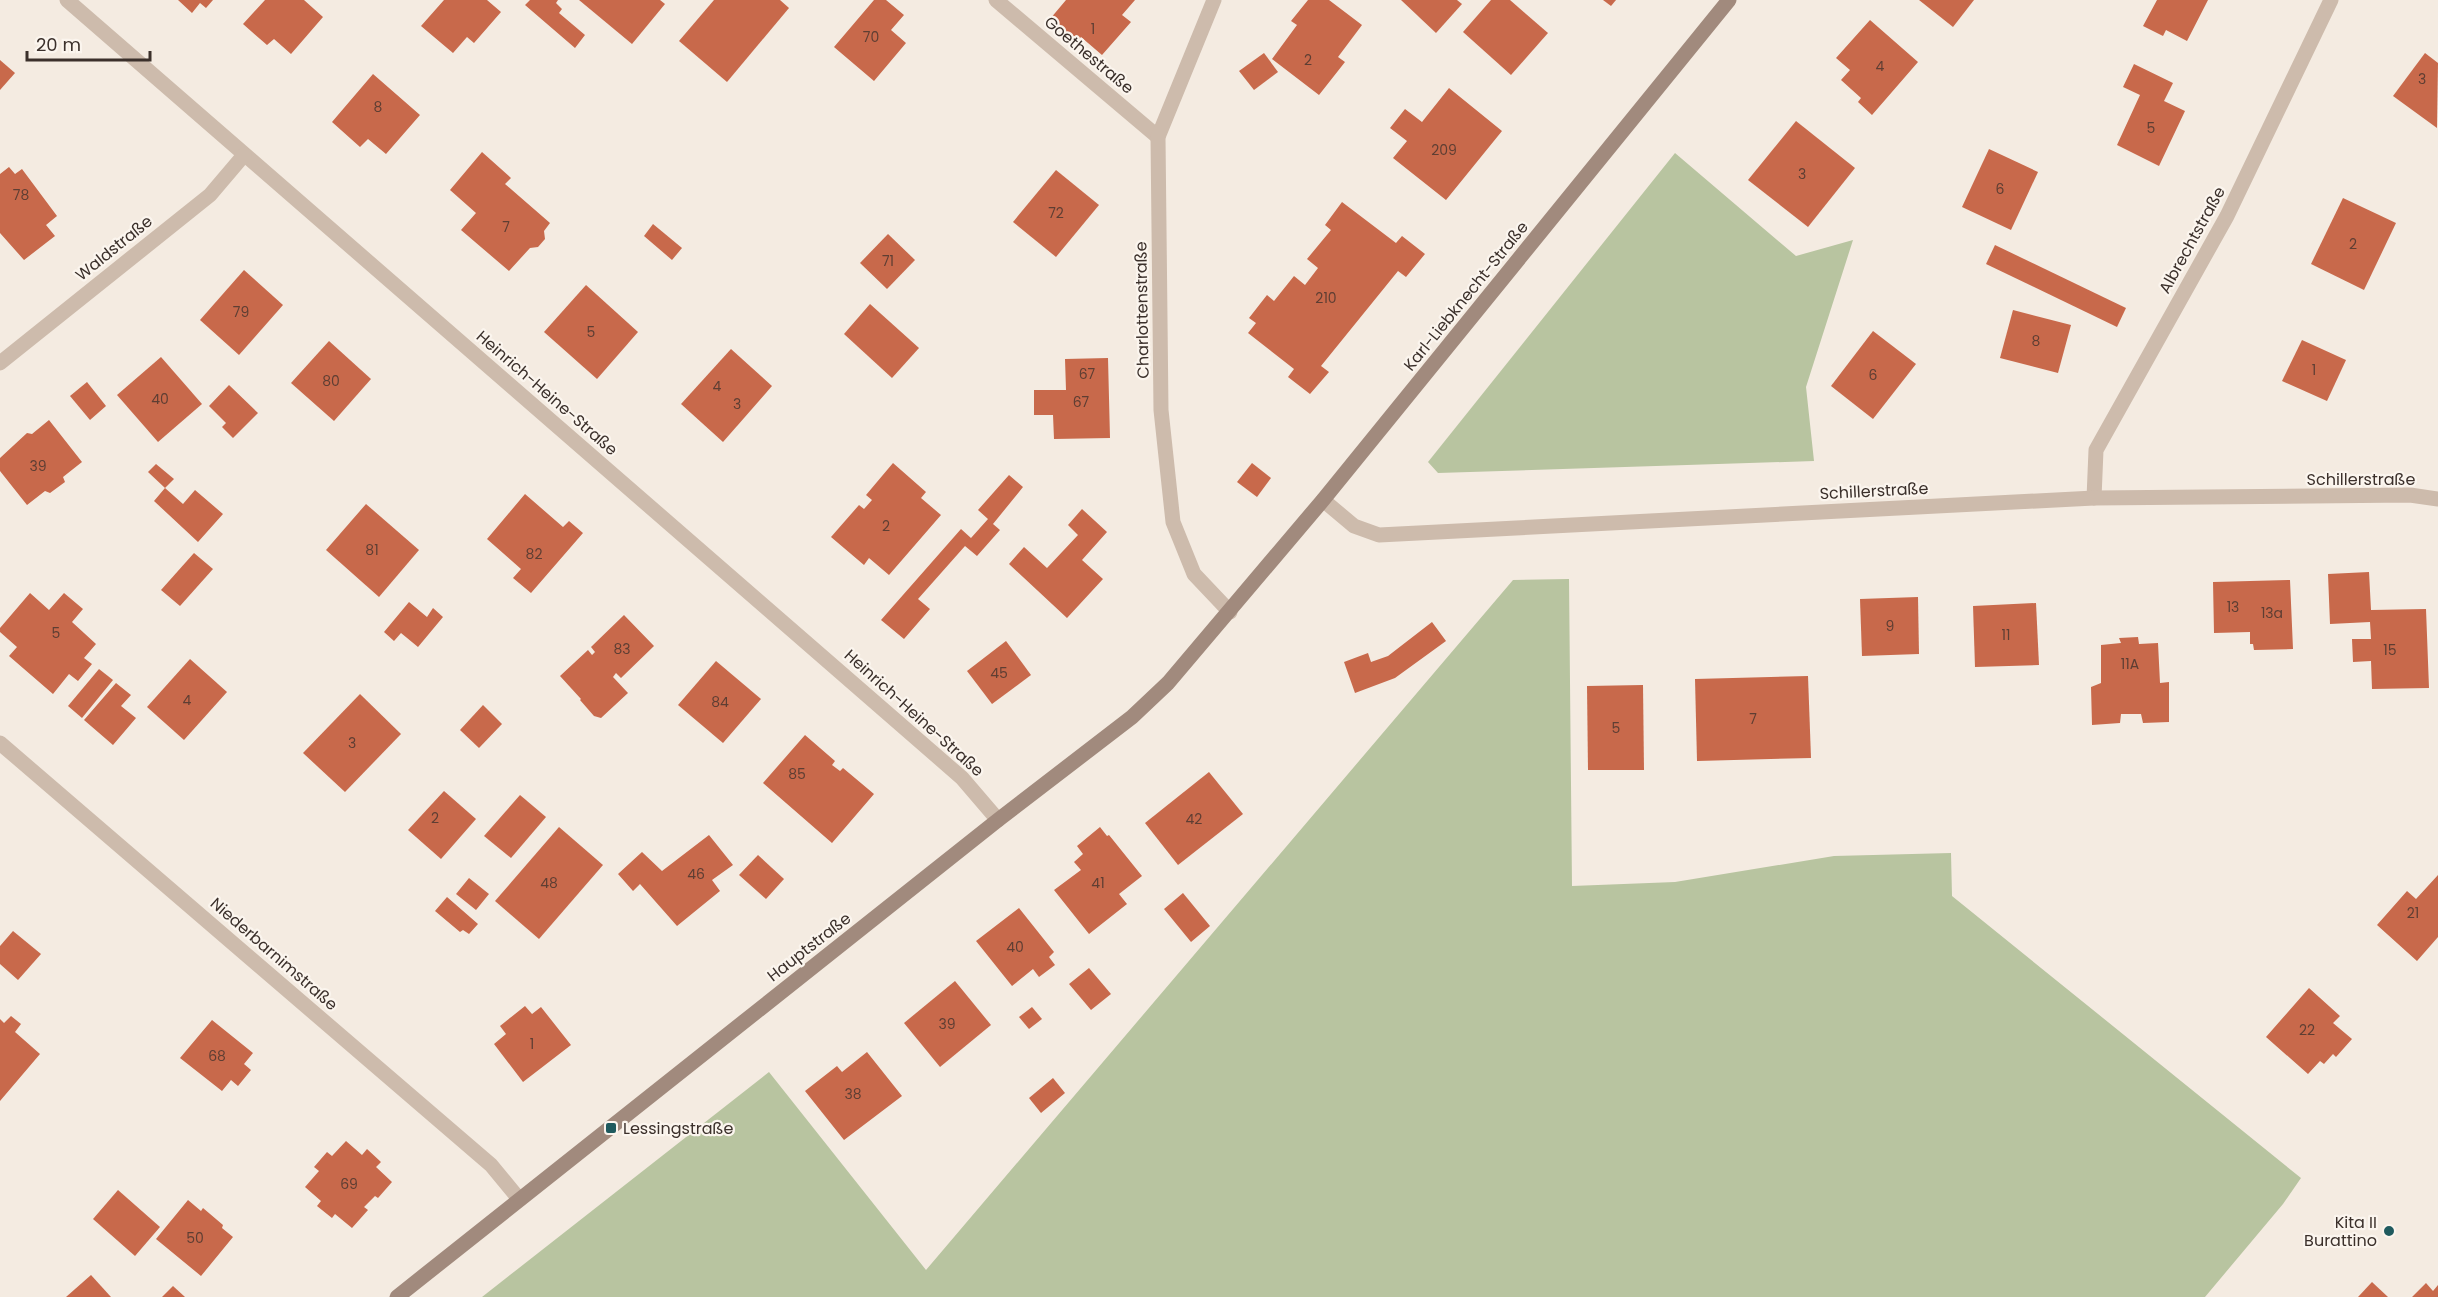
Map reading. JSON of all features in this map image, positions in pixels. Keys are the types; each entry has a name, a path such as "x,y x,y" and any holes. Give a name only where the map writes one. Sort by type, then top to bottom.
{"street":[{"name":"Heinrich-Heine-Straße","path":"68,0 954,770 998,819"},
{"name":"Goethestraße","path":"996,0 1158,137"},
{"name":"Charlottenstraße","path":"1215,0 1158,137 1161,410 1173,522 1194,574 1230,612"},
{"name":"Karl-Liebknecht-Straße","path":"1230,612 1323,501 1729,0"},
{"name":"Albrechtstraße","path":"2094,498 2096,450 2228,216 2331,0"},
{"name":"Waldstraße","path":"0,363 210,195 244,155"},
{"name":"Schillerstraße","path":"1323,501 1354,526 1379,535 2094,498 2410,495 2438,499"},
{"name":"Hauptstraße","path":"397,1297 998,819 1132,717 1168,683 1230,612"},
{"name":"Niederbarnimstraße","path":"0,742 491,1165 519,1199"}],"green space":[{"path":"1675,153 1796,256 1853,240 1806,387 1814,461 1438,473 1428,462"},
{"path":"1569,579 1572,886 1675,882 1834,856 1951,853 1952,896 2301,1178 2283,1204 2205,1297 482,1297 769,1072 926,1270 1513,580"}],"building":[{"path":"178,0 213,0 206,8 200,3 192,13"},
{"path":"265,0 304,0 323,17 291,54 274,39 267,45 243,24"},
{"path":"444,0 487,0 501,12 474,43 467,37 453,53 421,26"},
{"path":"530,0 558,0 556,3 562,9 559,13 585,35 575,48 525,5"},
{"path":"579,0 660,0 665,4 632,44"},
{"path":"714,0 780,0 789,8 727,82 679,41"},
{"path":"874,0 886,0 904,15 891,30 906,43 874,81 834,47"},
{"path":"1066,0 1135,0 1122,15 1131,22 1102,55 1081,37 1077,42 1050,19"},
{"path":"1308,0 1329,0 1362,25 1338,57 1345,62 1319,95 1272,59 1297,25 1291,21"},
{"path":"1401,0 1457,0 1462,4 1436,33"},
{"path":"1491,0 1510,0 1548,33 1511,75 1463,32"},
{"path":"1603,0 1616,0 1611,6"},
{"path":"1919,0 1974,0 1953,27"},
{"path":"2157,0 2208,0 2187,41 2166,30 2163,36 2143,26"},
{"path":"1870,20 1918,62 1872,115 1858,102 1861,98 1841,80 1850,70 1836,58"},
{"path":"1264,53 1278,72 1254,90 1239,71"},
{"path":"2425,53 2438,63 2437,128 2393,96"},
{"path":"0,60 15,73 0,90"},
{"path":"2134,64 2173,83 2164,101 2185,111 2159,166 2117,145 2140,95 2123,87"},
{"path":"373,74 420,115 386,154 368,139 360,147 332,122"},
{"path":"1449,88 1502,131 1446,200 1393,158 1407,141 1390,128 1405,109 1422,122"},
{"path":"1796,121 1855,168 1808,227 1748,180"},
{"path":"1989,149 2038,172 2011,230 1962,207"},
{"path":"482,152 511,178 505,184 550,223 544,231 545,239 538,247 530,248 509,271 461,230 476,213 450,190"},
{"path":"9,167 15,174 22,169 57,216 46,225 55,236 24,260 0,233 0,174"},
{"path":"1056,170 1099,205 1056,257 1013,222"},
{"path":"2343,198 2396,223 2364,290 2311,264"},
{"path":"1342,202 1396,243 1402,236 1425,254 1406,277 1398,271 1321,366 1329,372 1310,394 1288,377 1294,369 1248,333 1256,323 1249,318 1267,295 1274,301 1294,276 1305,285 1318,268 1307,259 1331,230 1325,225"},
{"path":"653,224 682,248 672,260 644,236"},
{"path":"888,234 915,260 887,289 860,263"},
{"path":"1995,245 2126,308 2117,327 1986,264"},
{"path":"244,270 283,305 239,355 200,320"},
{"path":"586,285 638,332 597,379 544,332"},
{"path":"870,304 919,348 892,378 844,334"},
{"path":"2013,310 2071,325 2058,373 2000,358"},
{"path":"1873,331 1916,364 1873,419 1831,386"},
{"path":"2302,340 2346,360 2327,401 2282,381"},
{"path":"329,341 371,379 334,421 291,383"},
{"path":"731,349 772,386 723,442 681,404"},
{"path":"161,357 202,404 158,442 117,395"},
{"path":"1108,358 1110,438 1054,439 1053,415 1034,415 1034,390 1066,390 1065,359"},
{"path":"87,382 106,406 90,420 70,396"},
{"path":"229,385 258,413 233,438 222,427 226,423 209,406"},
{"path":"49,420 82,462 63,477 65,482 50,493 45,491 27,505 0,471 0,458 27,433 32,434"},
{"path":"893,463 926,492 921,498 941,515 889,575 869,558 864,565 831,537 859,505 864,509 872,500 866,495"},
{"path":"1252,463 1271,478 1257,497 1237,482"},
{"path":"156,464 174,479 165,488 148,472"},
{"path":"1009,475 1023,487 993,524 1000,530 977,556 965,546 918,599 930,609 904,639 881,620 961,529 971,538 988,519 978,510"},
{"path":"165,488 183,504 195,490 223,514 198,542 154,501"},
{"path":"525,494 563,527 569,521 583,533 531,593 513,578 521,569 487,539"},
{"path":"366,504 419,550 379,597 326,550"},
{"path":"1082,509 1107,532 1082,560 1103,579 1067,618 1009,564 1024,547 1047,568 1078,535 1068,525"},
{"path":"194,553 213,569 180,606 161,590"},
{"path":"2369,572 2371,610 2426,609 2429,688 2372,689 2371,661 2353,662 2352,639 2371,639 2370,622 2330,624 2328,574"},
{"path":"2290,580 2293,649 2254,650 2253,644 2250,644 2250,632 2214,633 2213,582"},
{"path":"30,593 49,610 64,593 83,609 72,622 96,644 84,658 92,664 78,681 69,674 53,694 9,656 17,647 0,632 0,628"},
{"path":"1918,597 1919,654 1862,656 1860,599"},
{"path":"409,602 427,617 433,608 443,617 418,647 401,633 394,641 384,632"},
{"path":"2036,603 2039,665 1975,667 1973,606"},
{"path":"624,615 654,646 621,678 616,673 613,677 628,693 601,718 594,716 560,676 588,650 592,655 595,652 591,647"},
{"path":"1432,622 1446,641 1395,678 1355,693 1344,662 1368,653 1371,662 1388,656"},
{"path":"2138,637 2139,644 2158,643 2160,683 2169,682 2169,722 2143,723 2141,714 2121,714 2120,723 2092,725 2091,687 2101,683 2101,645 2121,643 2119,638"},
{"path":"1006,641 1031,675 992,704 967,671"},
{"path":"190,659 227,692 184,740 147,707"},
{"path":"716,661 761,699 723,743 678,705"},
{"path":"99,669 113,680 82,718 68,706"},
{"path":"1808,676 1811,758 1697,761 1695,679"},
{"path":"116,683 131,695 121,706 136,718 113,745 84,720"},
{"path":"1643,685 1644,770 1588,770 1587,686"},
{"path":"360,694 401,734 345,792 303,753"},
{"path":"483,705 502,724 479,748 460,730"},
{"path":"805,735 835,761 832,765 840,771 843,768 874,794 832,843 763,783"},
{"path":"1209,772 1243,814 1178,865 1145,823"},
{"path":"444,791 476,819 441,859 408,830"},
{"path":"520,795 546,817 511,858 484,836"},
{"path":"559,827 603,865 539,939 495,901"},
{"path":"1100,827 1142,876 1119,894 1127,904 1089,934 1054,890 1081,870 1074,862 1083,854 1077,846"},
{"path":"709,835 733,865 712,880 720,891 677,926 640,884 633,891 618,874 642,852 662,871"},
{"path":"758,855 784,879 766,899 739,875"},
{"path":"2438,875 2438,937 2417,961 2377,925 2407,891 2416,899"},
{"path":"469,878 489,894 476,910 456,894"},
{"path":"1183,893 1210,926 1191,942 1164,909"},
{"path":"447,897 478,924 469,934 463,930 460,932 435,911"},
{"path":"1019,908 1054,952 1049,957 1055,965 1039,977 1033,969 1012,986 976,941"},
{"path":"13,931 41,954 18,980 0,964 0,946"},
{"path":"1089,968 1111,994 1091,1010 1069,984"},
{"path":"955,981 991,1025 940,1067 904,1023"},
{"path":"2309,988 2340,1016 2333,1023 2352,1039 2336,1057 2333,1054 2324,1064 2320,1061 2308,1074 2266,1037"},
{"path":"525,1006 532,1014 541,1007 571,1045 523,1082 494,1044 506,1034 500,1026"},
{"path":"1032,1007 1042,1019 1029,1029 1019,1017"},
{"path":"11,1016 21,1024 15,1032 40,1054 0,1101 0,1019 4,1023"},
{"path":"212,1020 253,1053 244,1064 251,1070 238,1086 231,1080 222,1091 180,1058"},
{"path":"867,1052 902,1096 844,1140 805,1091 837,1066 842,1072"},
{"path":"1053,1078 1065,1093 1041,1113 1029,1098"},
{"path":"346,1141 362,1155 367,1149 381,1162 376,1167 392,1182 378,1198 375,1196 364,1207 368,1210 352,1228 335,1214 332,1218 317,1206 321,1201 305,1187 319,1171 314,1167 327,1152 332,1156"},
{"path":"118,1190 160,1227 135,1256 93,1219"},
{"path":"188,1200 201,1211 203,1208 233,1237 201,1276 156,1239"},
{"path":"91,1275 111,1297 66,1297"},
{"path":"2372,1282 2388,1297 2358,1297"},
{"path":"2426,1283 2433,1291 2438,1285 2438,1297 2412,1297"},
{"path":"173,1286 185,1297 162,1297"}],"place":[{"name":"Lessingstraße","path":"611,1128"},
{"name":"Kita II Burattino","path":"2389,1231"}]}
